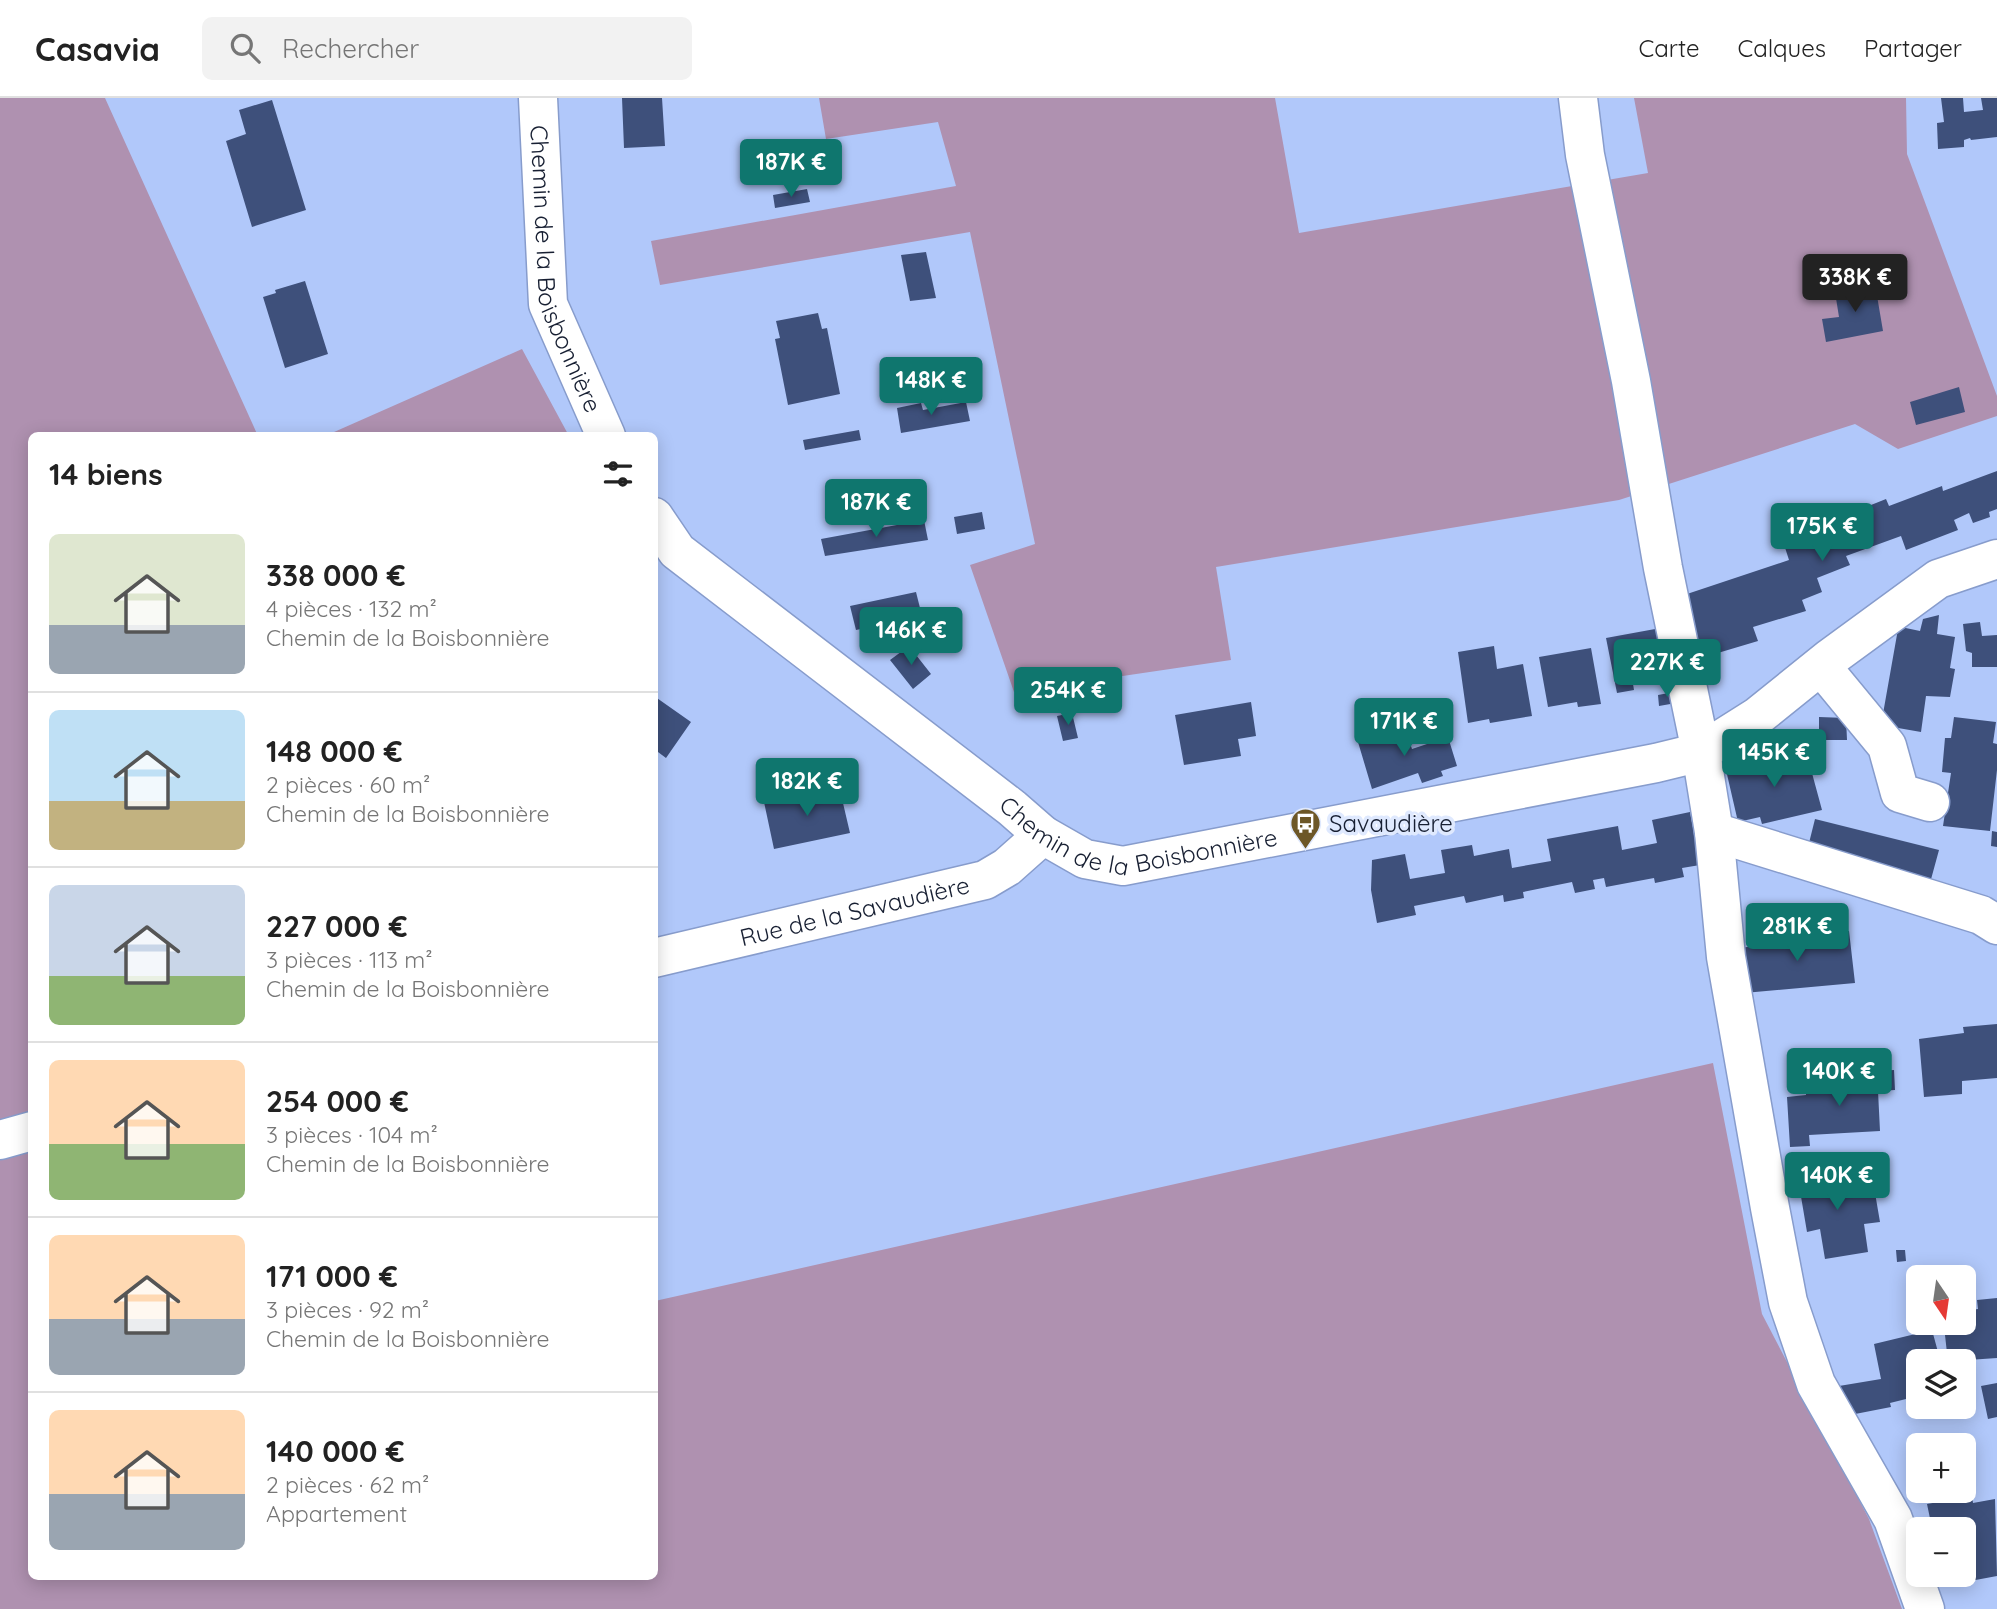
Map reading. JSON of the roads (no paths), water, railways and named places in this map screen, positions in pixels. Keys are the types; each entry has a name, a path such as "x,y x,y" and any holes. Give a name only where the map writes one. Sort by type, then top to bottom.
{"street":[{"name":"Chemin de la Boisbonnière","path":"538,98 548,304 604,432"},
{"path":"1578,98 1585,155 1631,381 1663,568 1701,752 1714,832 1726,957 1788,1301 1816,1384 1894,1519 1925,1609"},
{"name":"Chemin de la Boisbonnière","path":"658,523 677,551 1044,835 1085,859 1123,866 1643,766 1701,752 1758,716 1938,579 1997,559"},
{"path":"1821,666 1887,746 1900,793 1930,803"},
{"path":"1714,832 1981,915 1997,925"},
{"name":"Rue de la Savaudière","path":"658,957 985,880 1007,867 1044,835"},
{"path":"0,1140 28,1132"}],"place":[{"name":"Savaudière","path":"1306,850"}]}
